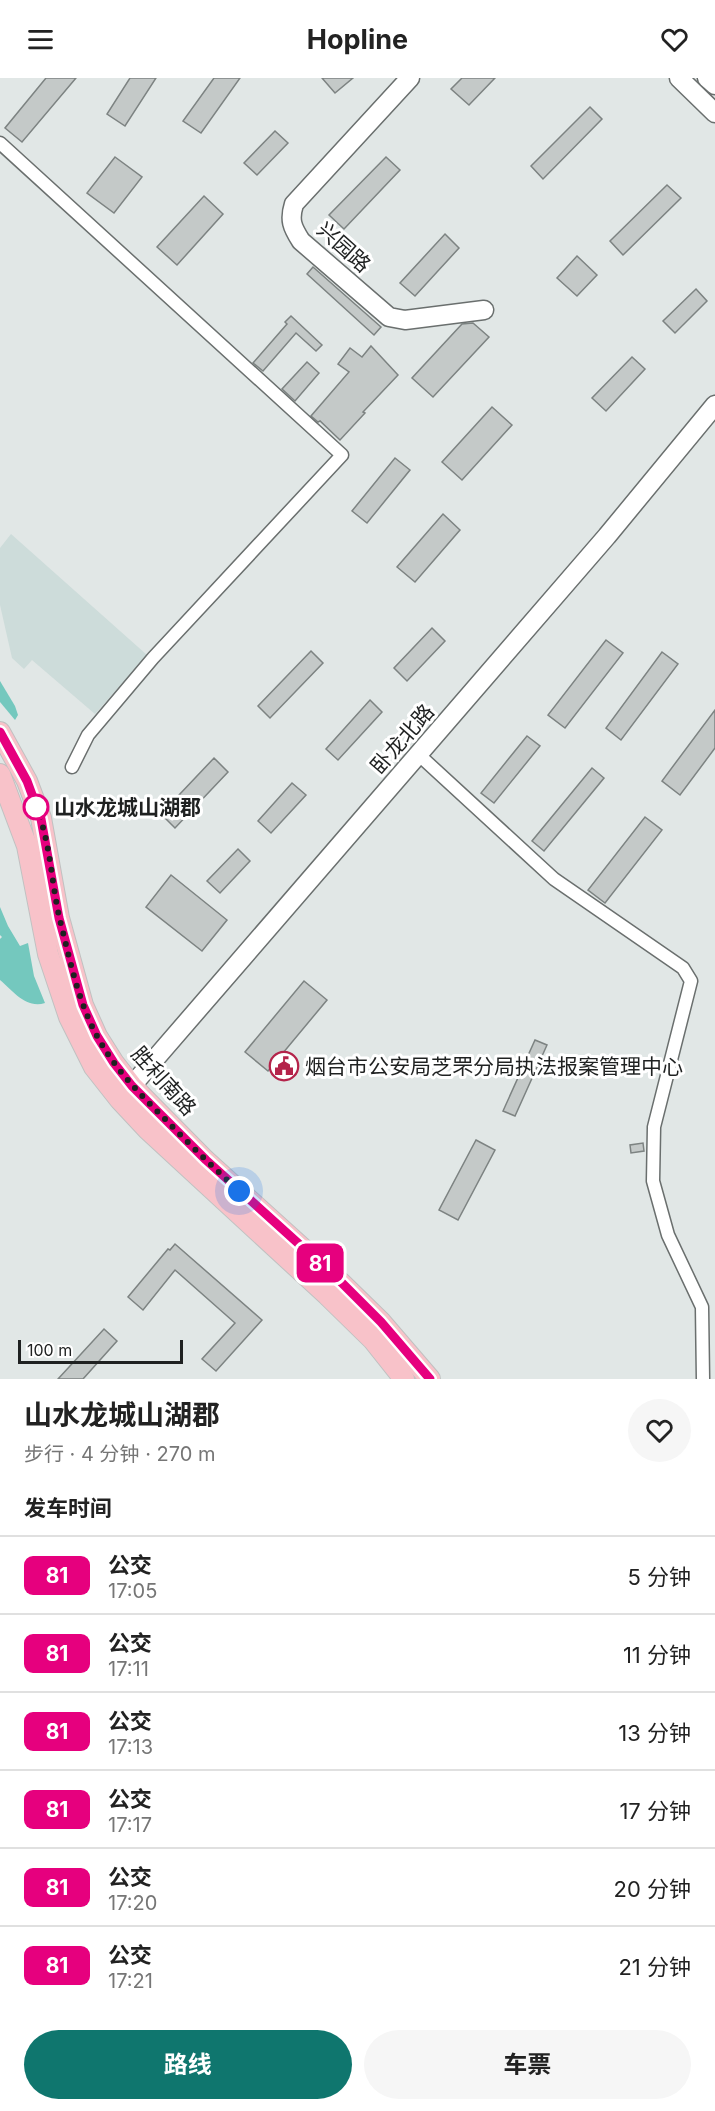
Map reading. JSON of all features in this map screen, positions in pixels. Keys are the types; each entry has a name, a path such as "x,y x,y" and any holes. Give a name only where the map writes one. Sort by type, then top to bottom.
{"main road":[{"name":"胜利南路","path":"0,732 27,781 41,819 59,918 83,1005 97,1036 114,1063 126,1093 148,1130 327,1295 373,1340 404,1379"},
{"name":"胜利南路","path":"0,774 27,846 48,954 69,1017 94,1067 206,1160 341,1282 381,1322 430,1379"}],"street":[{"name":"兴园路","path":"410,78 294,204 290,217 293,228 301,241 389,317 405,320 484,310"},
{"path":"679,78 715,113"},
{"path":"707,78 715,85"},
{"path":"0,143 342,455 153,658 87,735 72,767"},
{"name":"卧龙北路","path":"126,1093 607,536 715,405"},
{"path":"418,754 554,879 683,968 691,981 654,1127 653,1181 668,1235 702,1307 703,1379"}],"shaded area":[{"path":"11,534 147,655 95,714 32,660 24,669 12,658 0,605 0,548"},
{"path":"0,681 15,706 18,715 15,720 0,702"},
{"path":"0,907 20,946 28,943 34,976 45,1003 26,1001 0,980 0,939 2,937 0,935"}],"building":[{"path":"46,78 76,78 22,142 5,128"},
{"path":"130,78 156,78 125,126 107,114"},
{"path":"214,78 240,78 201,133 183,121"},
{"path":"322,78 353,78 335,93"},
{"path":"462,78 495,78 469,105 451,89"},
{"path":"590,107 602,119 543,179 531,166"},
{"path":"275,131 288,143 257,175 244,163"},
{"path":"115,157 142,177 114,213 87,193"},
{"path":"386,157 400,170 344,229 329,215"},
{"path":"667,185 681,198 623,255 610,241"},
{"path":"204,196 223,214 177,265 157,247"},
{"path":"445,234 459,248 415,296 400,283"},
{"path":"577,256 597,275 577,296 557,278"},
{"path":"313,267 381,327 374,335 307,274"},
{"path":"696,289 707,301 675,333 663,321"},
{"path":"291,316 322,345 316,351 296,333 263,371 253,363 287,324 285,322"},
{"path":"473,323 489,337 433,397 412,378 462,324"},
{"path":"371,346 398,375 340,440 320,421 318,422 311,416 349,372 338,364 350,348 362,357"},
{"path":"632,357 645,369 606,411 592,398"},
{"path":"307,362 319,373 295,401 282,389"},
{"path":"492,407 512,425 462,480 442,462"},
{"path":"395,458 410,470 367,523 352,511"},
{"path":"443,514 460,530 415,582 397,567"},
{"path":"432,628 445,641 407,681 394,668"},
{"path":"606,640 623,653 565,728 548,715"},
{"path":"311,651 323,663 270,718 258,706"},
{"path":"662,652 678,664 621,740 606,728"},
{"path":"370,700 382,712 338,760 326,749"},
{"path":"715,710 715,748 680,795 662,781"},
{"path":"527,736 540,746 494,803 481,793"},
{"path":"214,758 228,772 175,828 161,814"},
{"path":"592,768 604,778 544,851 532,841"},
{"path":"292,783 306,795 271,833 258,821"},
{"path":"645,817 662,830 605,903 588,890"},
{"path":"238,849 250,861 220,893 207,881"},
{"path":"171,875 227,920 202,951 146,907"},
{"path":"304,981 327,1000 268,1071 245,1052"},
{"path":"535,1040 547,1045 515,1116 503,1111"},
{"path":"476,1140 495,1150 458,1220 439,1210"},
{"path":"643,1143 644,1151 631,1153 630,1145"},
{"path":"175,1244 262,1320 216,1371 202,1359 235,1323 175,1270 143,1310 128,1297 168,1249 170,1250"},
{"path":"104,1329 117,1341 83,1379 58,1379"}],"bus line":[{"name":"81","path":"0,732 27,781 41,819 59,918 83,1005 97,1036 114,1063 132,1086 206,1160 341,1282 381,1322 430,1379"}],"place":[{"name":"山水龙城山湖郡","path":"36,807"},
{"name":"烟台市公安局芝罘分局执法报案管理中心","path":"284,1066"}],"route":[{"path":"36,807 48,851 59,918 83,1005 97,1036 132,1086 239,1191"}]}
